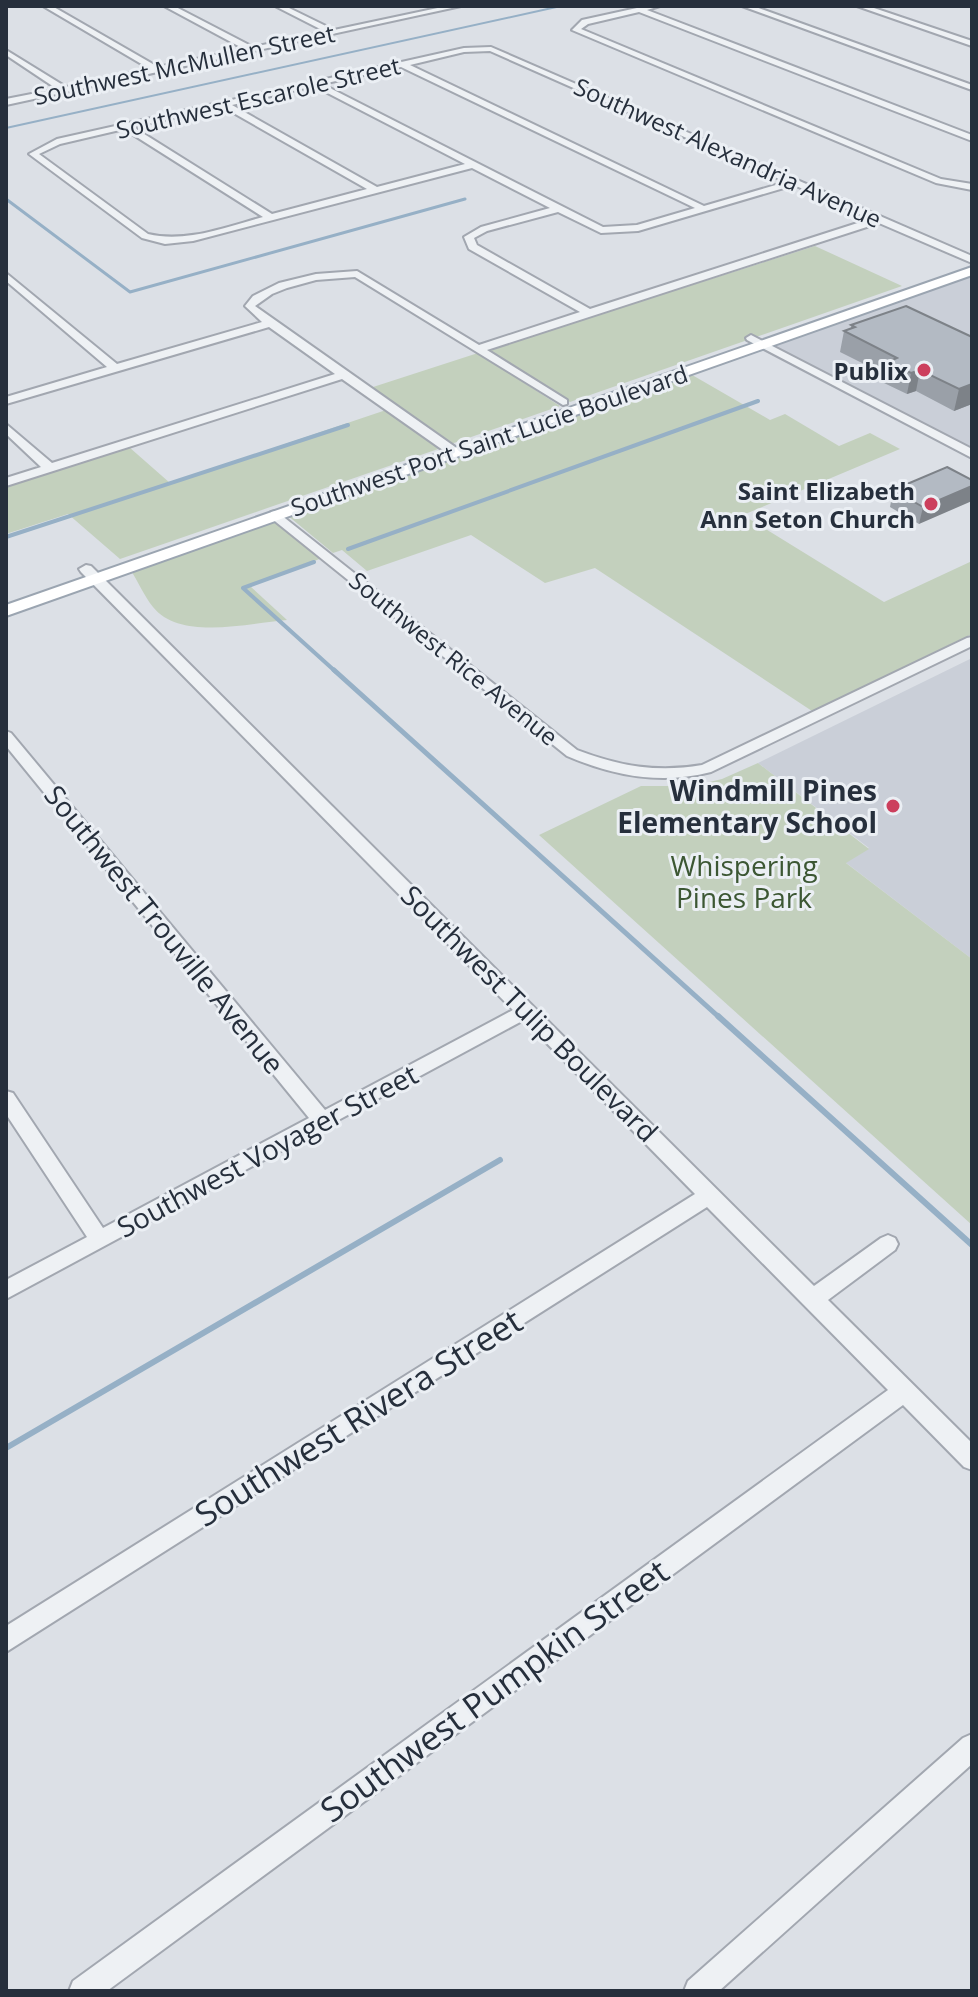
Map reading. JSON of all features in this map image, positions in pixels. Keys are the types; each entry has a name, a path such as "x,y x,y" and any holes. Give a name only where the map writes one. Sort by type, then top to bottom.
{"main road":[{"path":"967,272 972,260"},
{"name":"Southwest Port Saint Lucie Boulevard","path":"6,611 91,574 758,341 972,260"},
{"name":"Southwest Port Saint Lucie Boulevard","path":"6,597 91,574 276,515 563,402 967,272"}],"street":[{"path":"47,6 157,70"},
{"path":"168,6 252,50"},
{"path":"279,6 333,32"},
{"path":"396,6 415,15"},
{"name":"Southwest McMullen Street","path":"6,102 457,6"},
{"path":"656,6 577,27 580,33 939,181 972,187"},
{"path":"746,6 972,88"},
{"path":"861,6 972,44"},
{"path":"640,10 972,138"},
{"name":"Southwest Escarole Street","path":"271,218 190,239 154,240 33,154 57,142 482,48"},
{"name":"Southwest Alexandria Avenue","path":"482,48 500,51 972,260"},
{"path":"6,52 65,90"},
{"path":"402,64 704,209"},
{"path":"315,84 592,228 611,231 638,228 795,182"},
{"path":"224,104 375,190"},
{"path":"126,127 271,218 471,165"},
{"path":"556,209 484,229 469,237 469,242 589,313"},
{"path":"478,349 880,219"},
{"path":"448,449 253,311 250,306 257,296 322,275 348,273 368,278 563,402"},
{"path":"6,276 116,369"},
{"path":"6,401 270,323"},
{"path":"758,341 972,454"},
{"path":"6,482 343,375"},
{"path":"6,428 50,468"},
{"name":"Southwest Rice Avenue","path":"276,515 572,753 611,769 646,774 681,774 706,769 972,641"},
{"name":"Southwest Tulip Boulevard","path":"91,574 972,1459"},
{"name":"Southwest Trouville Avenue","path":"6,736 323,1121"},
{"name":"Southwest Voyager Street","path":"6,1290 528,1010"},
{"path":"6,1098 100,1240"},
{"name":"Southwest Rivera Street","path":"6,1640 711,1194"},
{"path":"814,1298 888,1244"},
{"name":"Southwest Pumpkin Street","path":"83,1991 905,1390"},
{"path":"698,1991 972,1747"}],"shaded area":[{"path":"972,269 972,450 767,342"},
{"name":"Windmill Pines Elementary School","path":"972,658 972,959 845,862 869,848 758,763"}],"green space":[{"path":"815,246 902,286 570,402 487,350"},
{"path":"478,353 560,406 451,444 370,388"},
{"path":"687,372 770,420 785,414 839,446 870,433 900,449 743,515 884,602 972,561 972,634 812,711 595,568 545,583 471,535 367,571 342,550 333,553 281,510"},
{"path":"386,410 441,448 120,559 68,514 6,534 6,486 129,447 170,483"},
{"path":"269,515 322,558 250,586 287,620 216,627 180,624 153,607 130,569"},
{"name":"Whispering Pines Park","path":"758,763 869,849 846,863 972,959 972,1225 539,835 641,786 693,786 722,779"}],"building":[{"path":"906,306 972,337 972,384 959,389 920,370 911,373 888,362 897,358 844,331 855,327 851,325"},
{"path":"947,467 972,480 972,486 923,507 893,490"}],"waterway":[{"path":"6,128 561,6"},
{"path":"6,199 130,292 465,199"},
{"path":"348,549 758,401"},
{"path":"6,537 348,425"},
{"path":"314,562 243,588 336,672"},
{"path":"334,670 720,1018"},
{"path":"718,1016 972,1245"},
{"path":"6,1448 500,1160"}],"place":[{"name":"Publix","path":"924,370"},
{"name":"Saint Elizabeth Ann Seton Church","path":"931,504"},
{"name":"Windmill Pines Elementary School","path":"893,806"}]}
